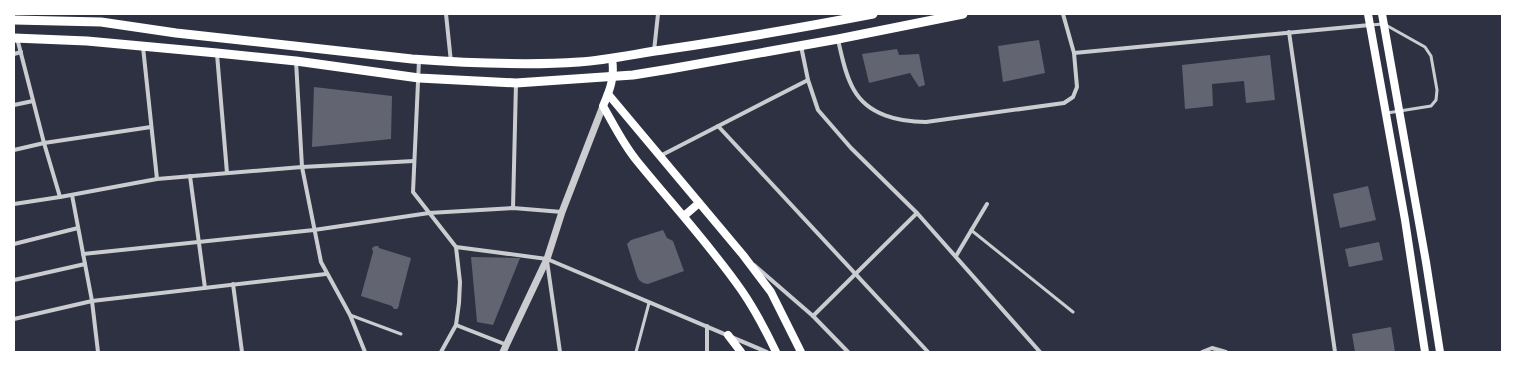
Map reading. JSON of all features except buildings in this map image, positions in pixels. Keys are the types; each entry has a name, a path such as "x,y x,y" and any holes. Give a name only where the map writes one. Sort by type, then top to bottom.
{"main road":[{"path":"14,20 101,22 280,45 419,60 538,64 612,59 741,38 852,16 873,14"},
{"path":"16,38 87,41 218,53 296,61 419,78 516,83 613,76 670,69 801,46 963,14"},
{"path":"1368,14 1405,220 1425,352"},
{"path":"1382,14 1426,262 1440,352"},
{"path":"612,59 613,76 603,106 620,137 742,291 760,320 776,352"},
{"path":"608,94 743,255 771,292 800,350 791,352"},
{"path":"684,216 699,203"},
{"path":"728,335 741,352"}],"street":[{"path":"654,51 658,14"},
{"path":"838,39 847,72 854,90 863,102 888,117 909,122 926,122 1064,103 1073,97 1077,87 1074,53 1063,14"},
{"path":"447,15 451,62"},
{"path":"1074,53 1370,25"},
{"path":"1289,32 1335,352"},
{"path":"16,38 21,52 44,144 60,197"},
{"path":"801,46 808,80 818,110 852,148 917,212 1040,352"},
{"path":"143,47 157,179"},
{"path":"14,54 21,52"},
{"path":"218,53 227,173"},
{"path":"419,60 413,192 456,247 460,282 456,325 441,352"},
{"path":"296,61 302,167 321,262 326,274 350,315 365,352"},
{"path":"660,156 808,80"},
{"path":"513,208 516,83"},
{"path":"14,105 33,101"},
{"path":"503,352 547,259 562,212 603,106"},
{"path":"718,126 928,352"},
{"path":"14,150 151,127"},
{"path":"14,204 157,179 302,167 414,160"},
{"path":"190,176 205,288"},
{"path":"72,195 92,300 98,352"},
{"path":"956,256 987,204"},
{"path":"83,254 314,230 429,213 513,208 562,212"},
{"path":"813,316 917,212"},
{"path":"14,244 78,228"},
{"path":"456,247 547,259 768,352"},
{"path":"743,255 813,316 848,352"},
{"path":"547,259 560,352"},
{"path":"14,280 85,264"},
{"path":"14,319 92,300 326,274"},
{"path":"233,284 242,352"},
{"path":"456,325 507,345"},
{"path":"707,326 707,352"},
{"path":"1202,352 1212,348 1226,352"}],"lane":[{"path":"1370,25 1384,24 1425,47 1431,56 1437,90 1436,100 1431,106 1386,113"},
{"path":"971,230 1073,312"},
{"path":"636,352 649,303"},
{"path":"350,315 401,334"}]}
